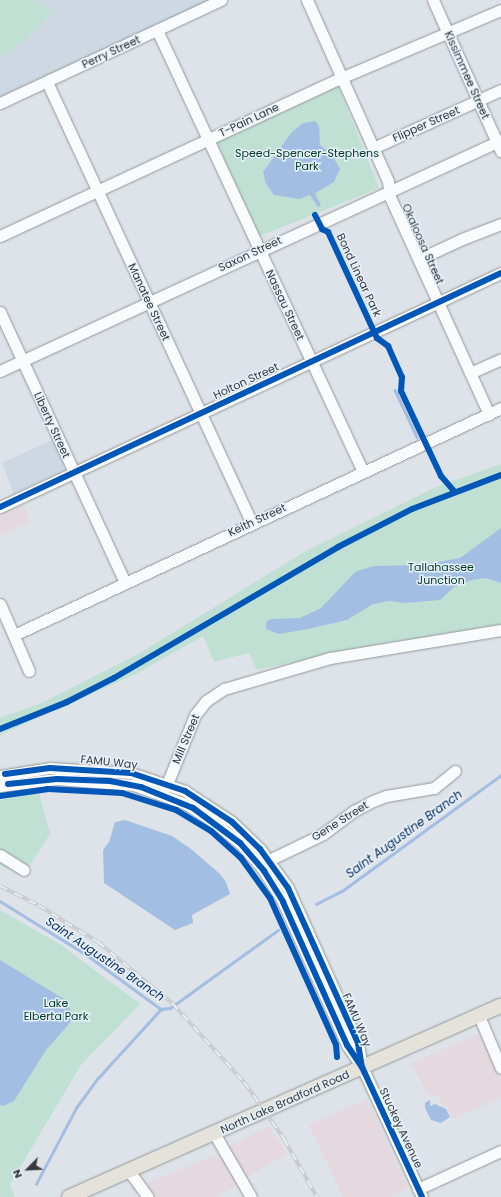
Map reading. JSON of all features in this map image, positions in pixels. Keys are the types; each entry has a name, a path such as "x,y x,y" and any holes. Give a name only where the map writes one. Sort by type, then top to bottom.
{"main road":[{"name":"North Lake Bradford Road","path":"69,1197 501,1006"}],"street":[{"name":"Perry Street","path":"0,103 221,0"},
{"name":"Okaloosa Street","path":"307,0 373,148 389,191 419,260 489,414"},
{"name":"Kissimmee Street","path":"433,0 478,100 500,144"},
{"name":"T-Pain Lane","path":"0,236 342,79 501,10"},
{"name":"Nassau Street","path":"157,30 209,139 362,472"},
{"name":"Manatee Street","path":"47,82 252,523"},
{"name":"Flipper Street","path":"373,148 501,90"},
{"name":"Saxon Street","path":"0,371 389,191 500,144"},
{"path":"419,260 501,224"},
{"name":"Holton Street","path":"0,506 501,273"},
{"name":"Liberty Street","path":"0,312 125,582"},
{"path":"470,373 501,359"},
{"name":"Keith Street","path":"14,635 501,408"},
{"path":"0,604 29,671"},
{"name":"Mill Street","path":"165,789 188,727 198,710 217,693 241,683 316,661 364,651 501,630"},
{"name":"FAMU Way","path":"0,776 42,768 103,769 131,773 165,789 221,827 245,848 264,871 285,908 347,1045 362,1067"},
{"name":"Gene Street","path":"269,860 323,834 354,811 373,801 386,796 434,788 455,771"},
{"name":"FAMU Way","path":"0,786 42,779 94,780 165,789 200,799 226,817 250,837 269,860 293,899 358,1043 362,1067"},
{"path":"0,855 24,870"},
{"path":"479,1016 501,1068"},
{"name":"Stuckey Avenue","path":"362,1067 420,1193"},
{"path":"214,1133 251,1197"},
{"path":"420,1193 501,1151"},
{"path":"130,1171 148,1197"}],"shaded area":[{"path":"0,0 212,0 0,98"},
{"path":"54,439 64,462 63,470 14,494 2,463"},
{"path":"23,505 31,522 0,536 0,515"},
{"path":"476,1034 484,1040 501,1080 501,1098 452,1119 446,1105 443,1106 438,1097 429,1095 411,1064"},
{"path":"367,1099 408,1188 390,1197 343,1197 309,1125"},
{"path":"269,1126 287,1154 246,1178 230,1152 230,1146"},
{"path":"219,1154 238,1185 217,1197 155,1197 148,1187 148,1182"}],"green space":[{"path":"0,0 36,0 52,13 28,38 0,58"},
{"name":"Speed-Spencer-Stephens Park","path":"338,86 379,188 256,238 215,136"},
{"name":"Tallahassee Junction","path":"501,464 501,625 372,645 257,670 249,653 214,662 203,636 136,674 0,735 0,718 44,702 140,653 304,552 436,487"},
{"path":"39,793 50,834 23,876 0,865 0,800"},
{"name":"Lake Elberta Park","path":"0,910 61,945 140,1004 81,1065 10,1184 15,1197 0,1197"}],"water":[{"path":"315,121 319,126 320,145 332,155 340,169 334,182 315,193 321,206 318,207 310,195 299,199 274,195 266,184 263,172 292,132 303,123"},
{"path":"501,528 501,583 486,578 472,580 454,587 440,600 405,603 389,601 373,604 347,620 308,629 279,634 266,629 266,622 271,619 300,618 321,608 355,572 373,566 421,565 460,558"},
{"path":"125,820 172,836 191,849 220,874 226,882 230,894 192,915 193,923 175,930 104,883 103,850 109,842 115,822"},
{"path":"0,960 67,1001 72,1015 70,1023 46,1050 14,1101 3,1106 0,1105"},
{"path":"430,1100 430,1106 435,1104 446,1109 450,1117 441,1123 431,1120 425,1108 425,1103"}],"waterway":[{"path":"395,390 417,437"},
{"name":"Saint Augustine Branch","path":"316,904 342,891 501,775"},
{"name":"Saint Augustine Branch","path":"0,901 87,955 161,1009 170,1008 278,930"},
{"path":"36,1184 76,1108 98,1078 161,1009"}],"railway":[{"path":"0,886 38,905 98,942 172,1003 244,1082 284,1139 317,1197"}],"cycle path":[{"name":"Bond Linear Park","path":"315,215 322,229 328,232 377,338 388,346 402,377 401,391 441,476 455,492"},
{"path":"0,507 501,273"},
{"path":"0,729 67,702 114,678 338,547 412,509 501,475"},
{"path":"5,774 50,768 131,773 185,791 232,822 260,849 288,888 358,1043 362,1067"},
{"path":"8,784 57,779 110,781 141,787 193,808 240,843 264,871 283,902 347,1045 362,1067 422,1197"},
{"path":"0,796 48,789 122,793 176,810 211,831 241,858 270,898 336,1045 337,1057"}]}
